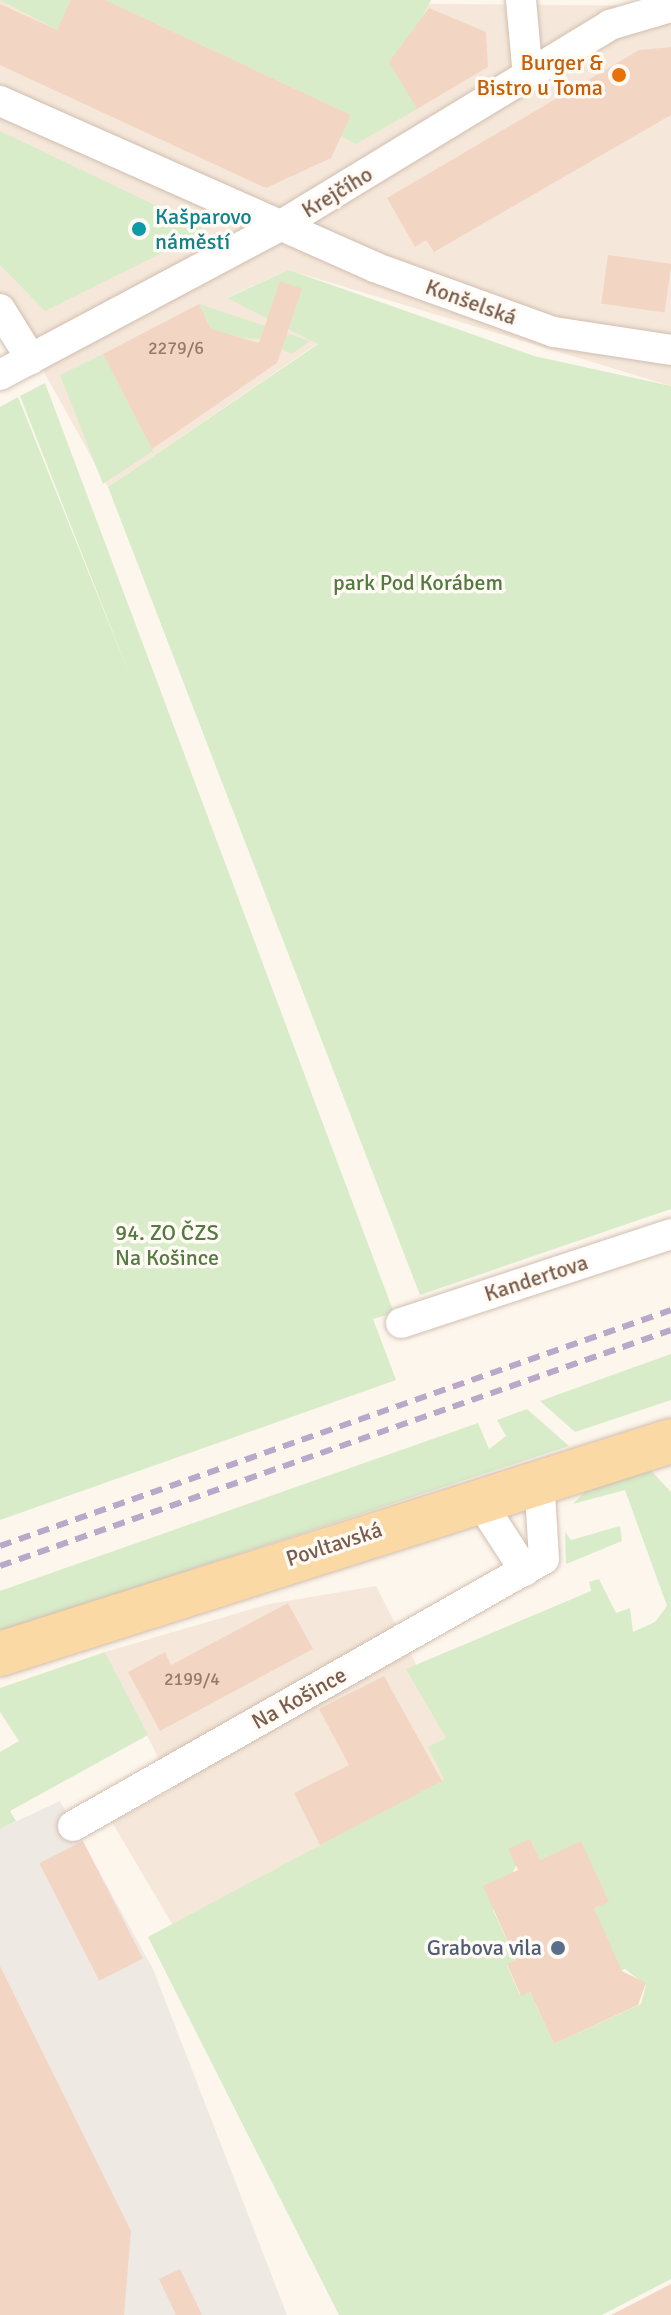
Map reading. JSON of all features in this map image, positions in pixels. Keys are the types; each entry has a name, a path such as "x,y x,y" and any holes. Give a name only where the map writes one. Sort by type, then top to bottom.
{"main road":[{"name":"Povltavská","path":"0,1654 477,1497 671,1441"}],"street":[{"path":"521,0 528,77"},
{"name":"Krejčího","path":"0,375 278,227 610,25 671,7"},
{"path":"0,101 278,227"},
{"name":"Konšelská","path":"278,227 554,332 671,350"},
{"path":"0,309 31,359"},
{"name":"Kandertova","path":"401,1323 671,1234"},
{"name":"Na Košince","path":"73,1826 544,1559 539,1478"},
{"path":"477,1497 525,1571"}],"shaded area":[{"path":"0,0 671,6 671,386 289,270 228,297 318,343 108,487 0,293"},
{"path":"376,1586 456,1742 475,1801 189,1953 112,1822 174,1789 105,1652 269,1604"},
{"path":"60,1801 153,1969 287,2315 0,2315 0,1829"}],"green space":[{"path":"0,0 71,0 57,30"},
{"path":"105,0 431,0 413,34 417,109 356,144 341,136 351,115"},
{"path":"0,131 203,228 204,232 45,311 0,265"},
{"name":"park Pod Korábem","path":"289,270 534,356 671,386 671,1209 420,1295 108,487 318,344 227,298","holes":["297,287 292,320 270,312"]},
{"path":"199,304 310,341 292,354 260,339 215,336"},
{"path":"103,354 153,451 103,484 60,375"},
{"name":"94. ZO ČZS Na Košince","path":"45,383 394,1313 373,1319 396,1380 0,1520 0,407 18,397 132,681 20,396"},
{"path":"671,1354 671,1400 575,1432 540,1401"},
{"path":"527,1409 569,1446 0,1632 0,1591 478,1423 489,1449 506,1436 497,1420"},
{"path":"644,1463 671,1492 671,2279 602,2315 339,2315 148,1937 444,1779 428,1747 446,1738 406,1669 591,1591 589,1582 599,1579 616,1613 630,1608 633,1632 655,1622 667,1606 625,1490 573,1504 593,1483","holes":["530,1839 540,1860 581,1842 608,1902 594,1908 616,1973 625,1969 646,1985 641,2004 554,2044 530,1992 520,1995 507,1965 516,1960 493,1910"]},
{"path":"620,1526 622,1541 566,1564 565,1532 571,1540"},
{"path":"105,1652 148,1735 10,1811 16,1821 0,1829 0,1752 19,1741 0,1712 0,1688"}],"building":[{"path":"71,0 105,0 351,115 331,158 266,188 0,65 0,4 57,30"},
{"path":"429,8 486,32 488,67 417,109 389,62"},
{"path":"671,47 671,115 434,252 426,240 415,247 387,198 639,50"},
{"path":"608,255 671,264 665,312 601,304"},
{"path":"280,281 302,289 277,363 152,449 103,354 199,304 211,329 259,343"},
{"path":"288,1603 313,1649 160,1731 128,1672 165,1652 171,1665"},
{"path":"384,1676 442,1781 320,1845 294,1793 349,1765 319,1709"},
{"name":"Grabova vila","path":"530,1839 540,1860 581,1841 609,1902 594,1908 622,1971 646,1983 638,2005 554,2044 530,1992 521,1996 507,1964 516,1960 483,1886 518,1870 508,1849"},
{"path":"83,1841 143,1959 99,1981 39,1863"},
{"path":"0,1966 131,2231 124,2315 0,2315"},
{"path":"180,2269 202,2315 176,2315 159,2279"},
{"path":"671,2284 671,2315 611,2315"}],"railway":[{"path":"0,1546 671,1310"},
{"path":"0,1566 671,1330"}],"place":[{"name":"Burger & Bistro u Toma","path":"619,75"},
{"name":"Kašparovo náměstí","path":"139,229"},
{"name":"Grabova vila","path":"558,1948"}]}
